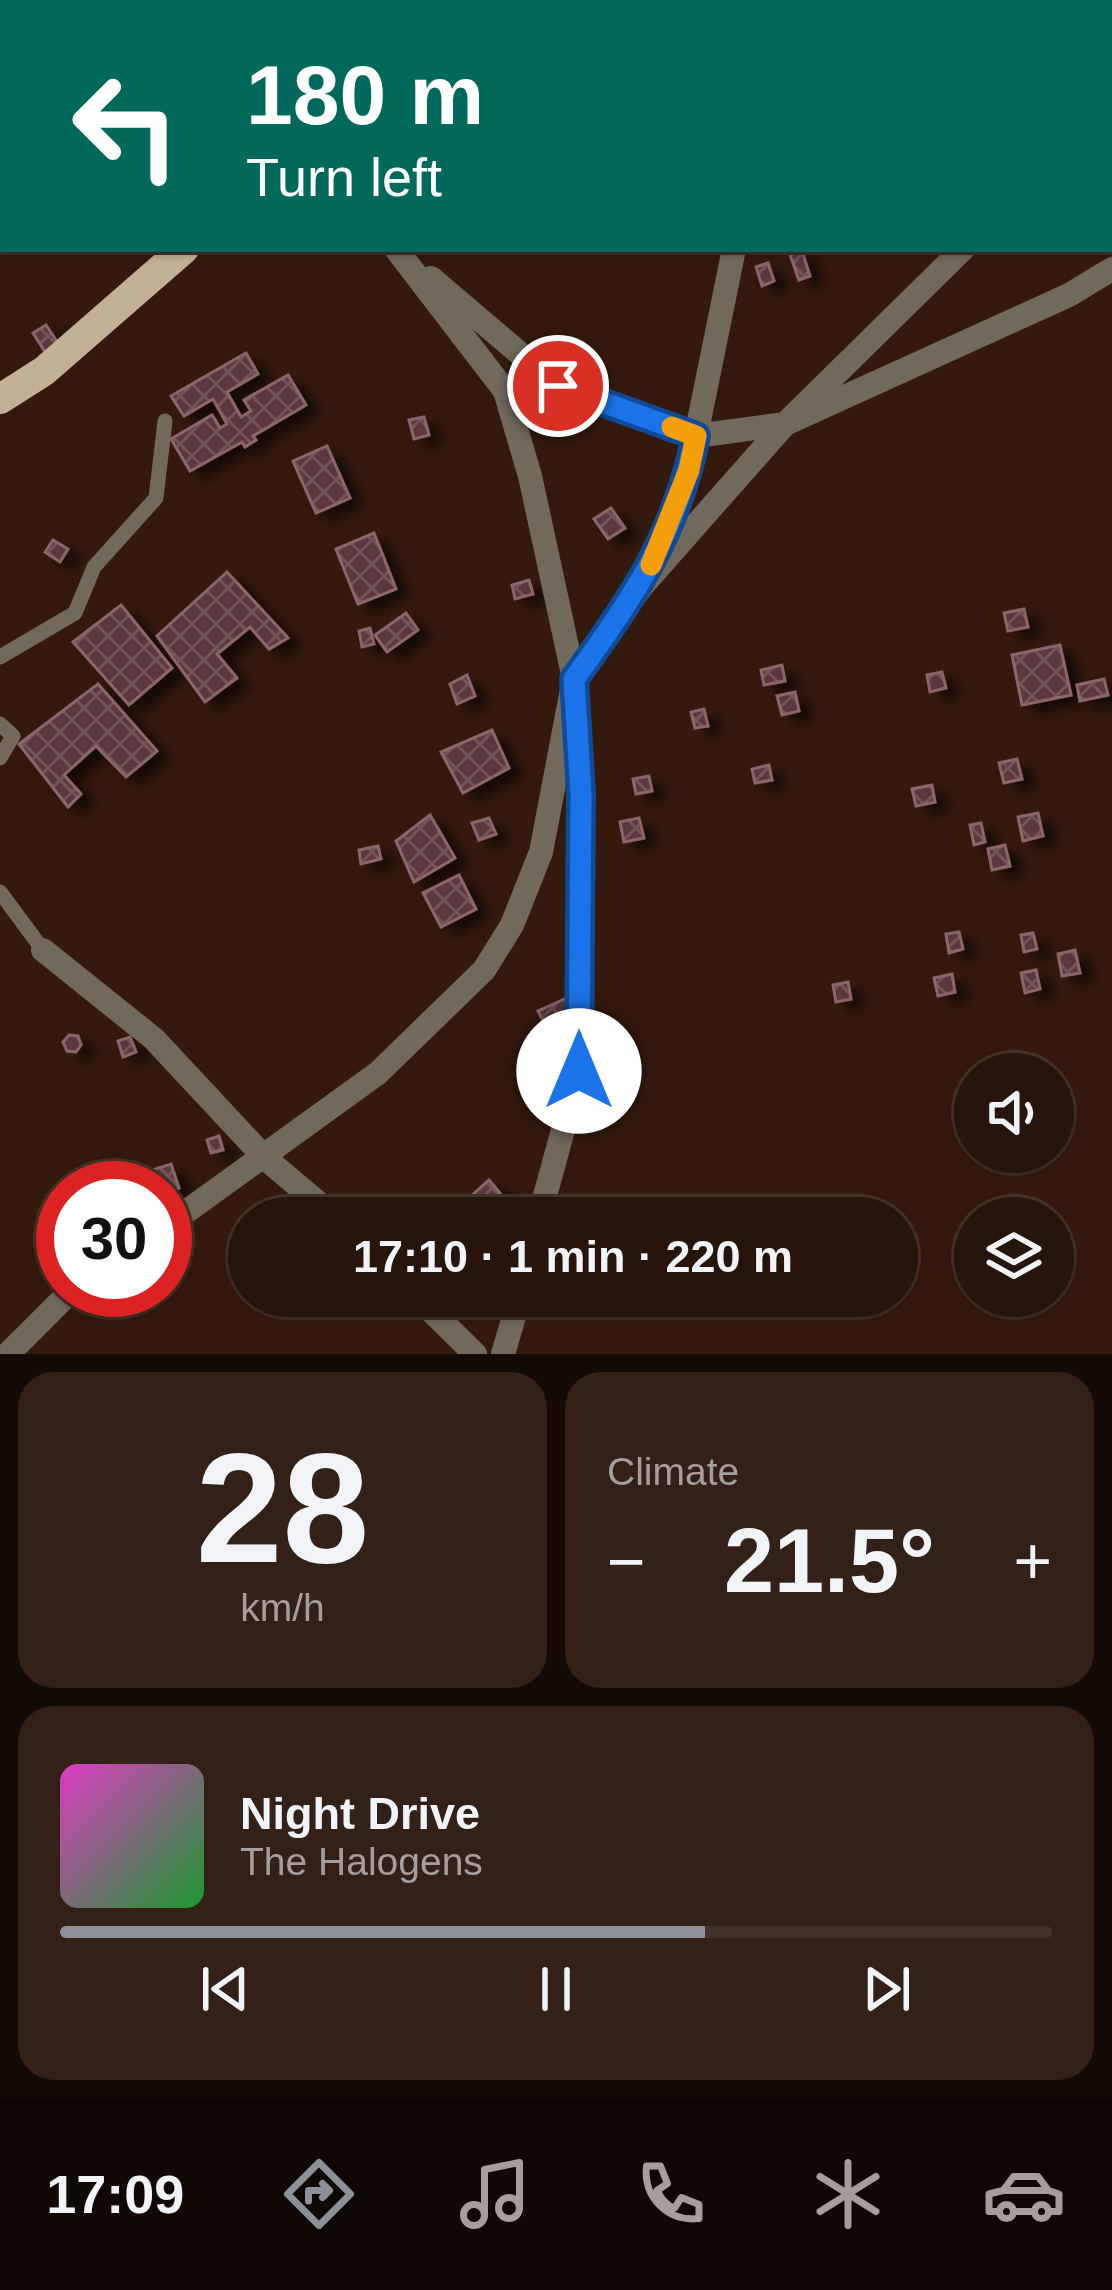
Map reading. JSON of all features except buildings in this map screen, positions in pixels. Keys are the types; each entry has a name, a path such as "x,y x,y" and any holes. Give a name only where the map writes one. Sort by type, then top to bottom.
{"main road":[{"path":"0,399 44,371 181,252"}],"street":[{"path":"398,252 505,391 530,476 574,679 581,793 579,1071 545,1197"},
{"path":"400,252 558,386 696,436 785,424 1070,295 1112,268"},
{"path":"642,586 689,470 733,252"},
{"path":"192,1208 378,1073 484,970 512,925 541,852 574,679 642,586 785,424 960,252"},
{"path":"44,950 154,1039 265,1159 311,1197"},
{"path":"8,1354 45,1317"},
{"path":"437,1317 475,1354"},
{"path":"503,1354 514,1317"}],"lane":[{"path":"0,657 75,613 94,567 156,498 166,421"},
{"path":"0,724 13,736 0,758"},
{"path":"0,892 44,950"}],"slow traffic":[{"path":"651,565 689,470 696,436 672,427"}],"route":[{"path":"558,386 696,436 689,470 642,586 574,679 581,793 579,1071"}]}
